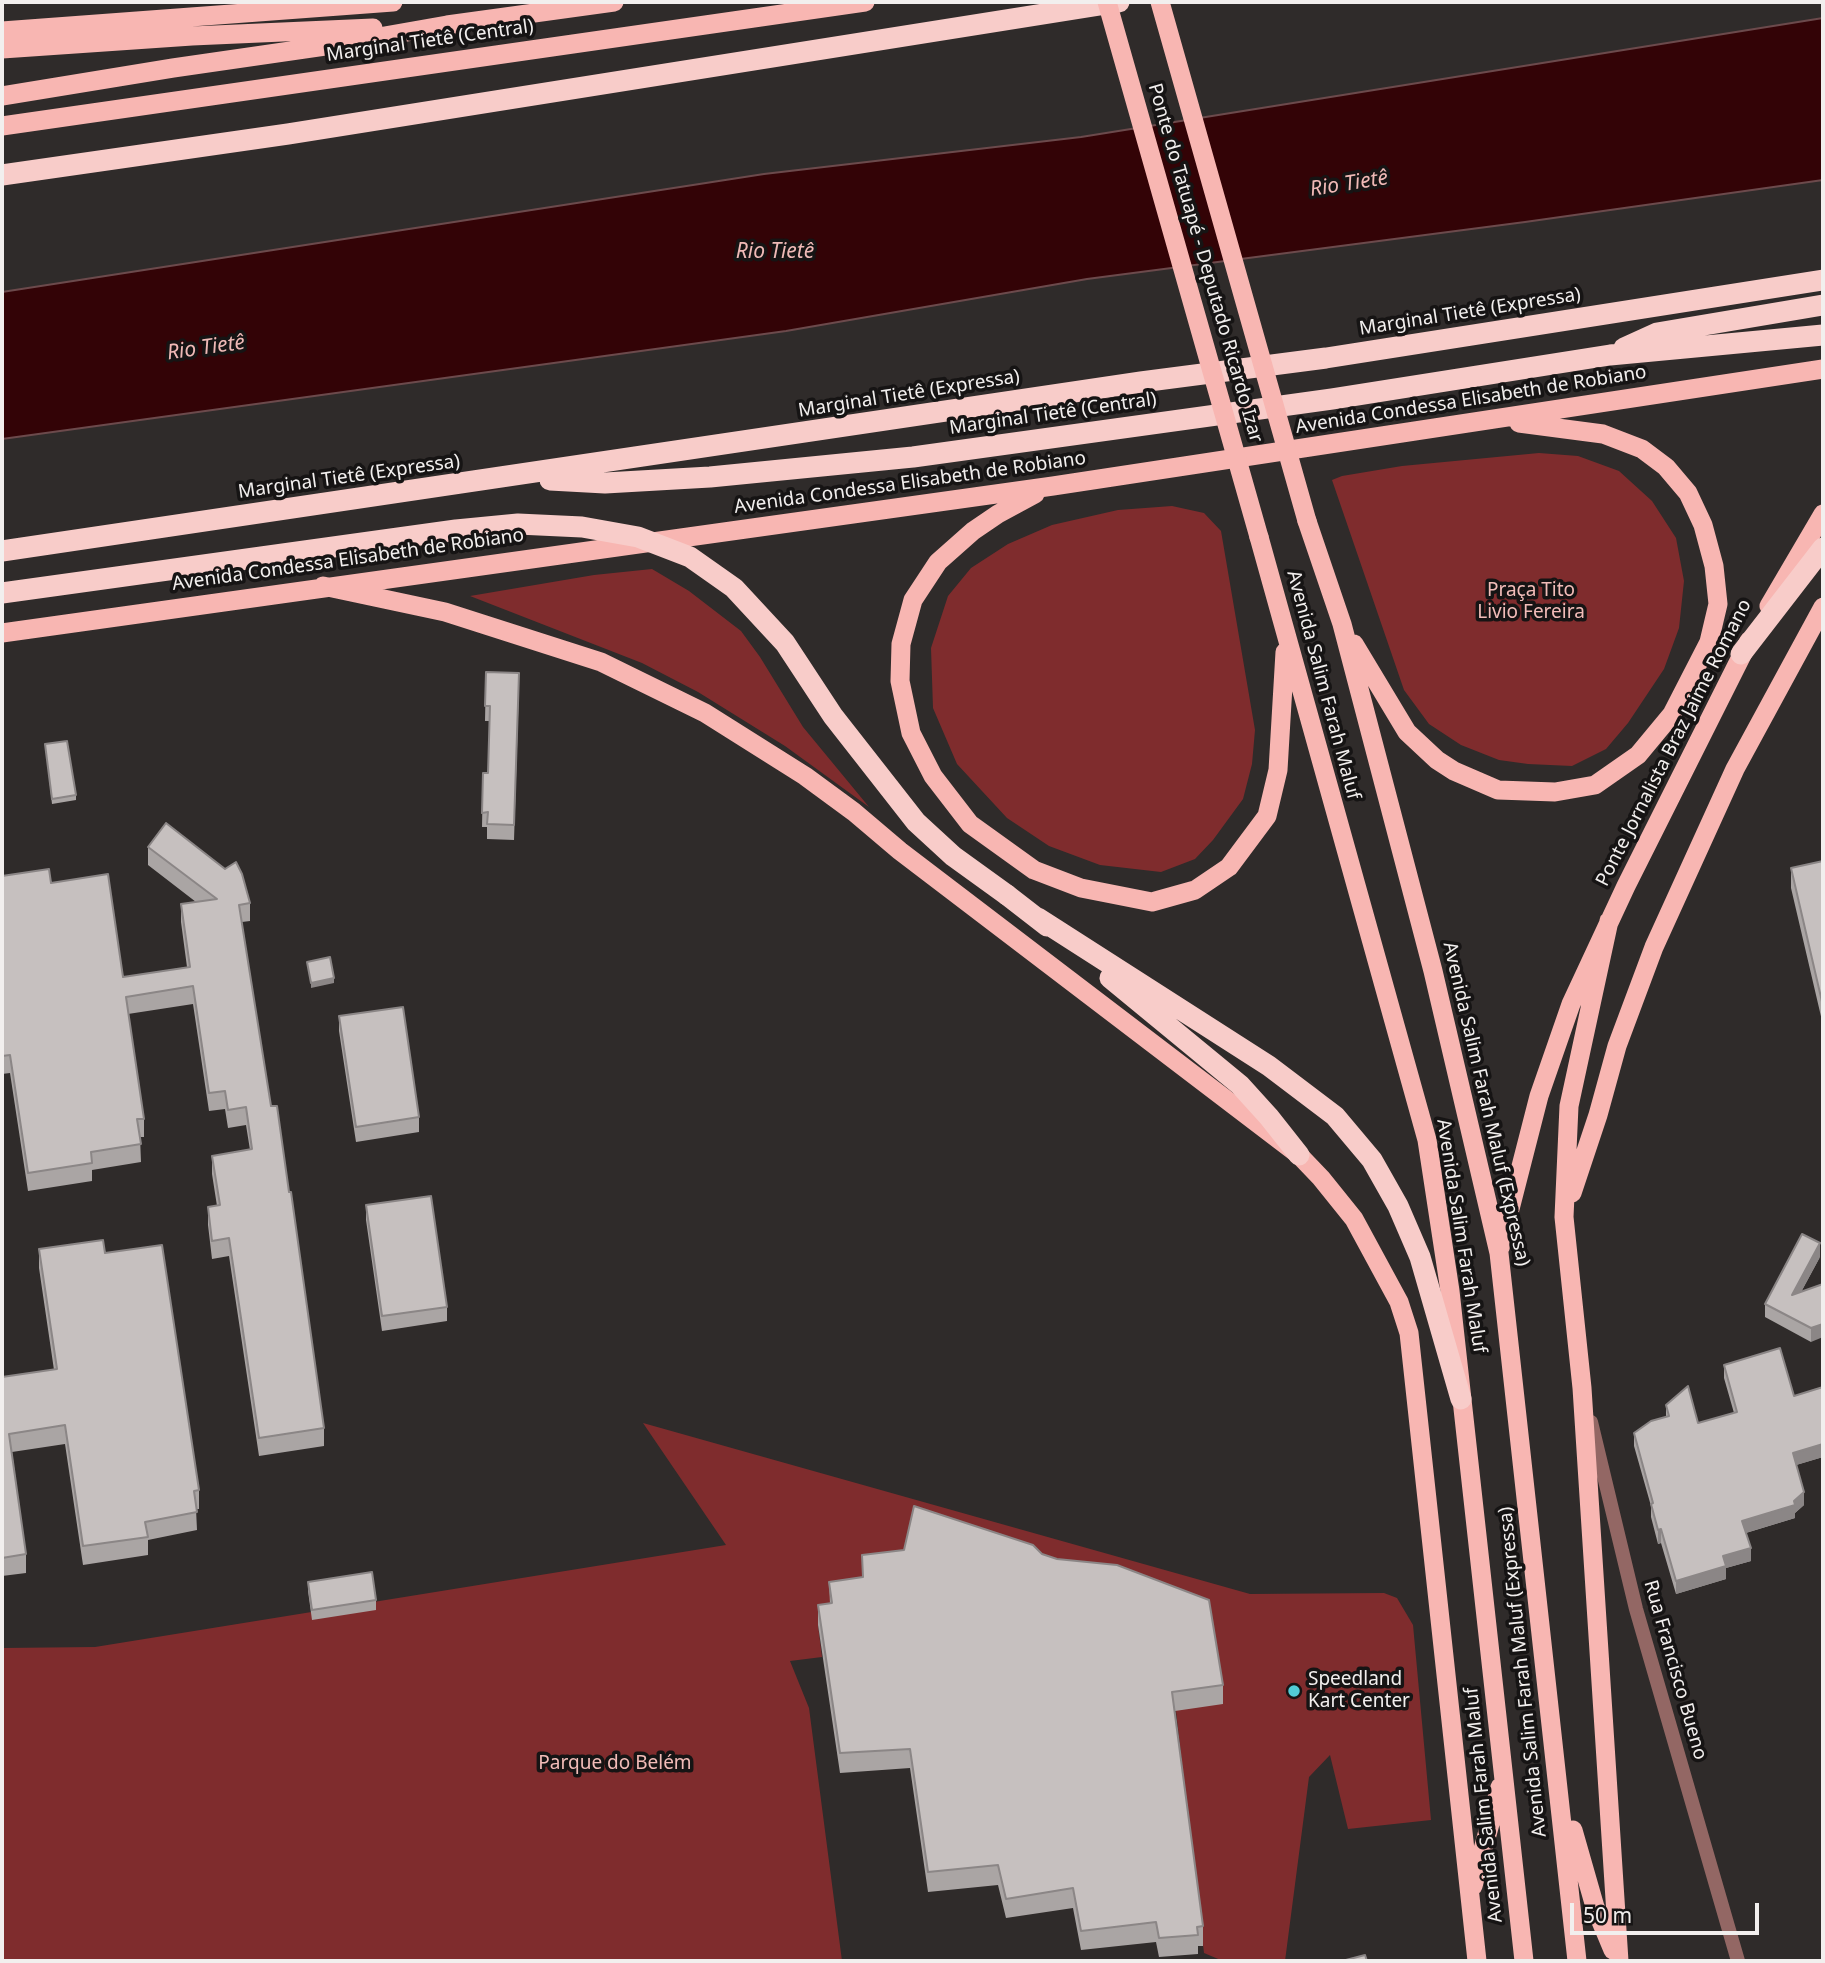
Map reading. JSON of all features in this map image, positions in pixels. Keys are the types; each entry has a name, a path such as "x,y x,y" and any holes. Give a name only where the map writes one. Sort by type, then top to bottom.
{"highway":[{"path":"2,31 393,2"},
{"name":"Marginal Tietê (Central)","path":"2,96 447,25 614,2"},
{"name":"Marginal Tietê (Central)","path":"2,126 865,2"},
{"name":"Ponte do Tatuapé - Deputado Ricardo Izar","path":"1107,2 1259,537"},
{"path":"2,175 302,132 1119,2"},
{"name":"Ponte do Tatuapé - Deputado Ricardo Izar","path":"1160,2 1307,521"},
{"path":"2,49 192,36 447,25"},
{"name":"Marginal Tietê (Expressa)","path":"2,551 1128,384 1326,358 1823,280"},
{"path":"1610,355 1657,333 1823,305"},
{"path":"1610,355 1823,335"},
{"name":"Marginal Tietê (Central)","path":"498,478 605,482 671,479 913,457 1332,399 1610,355"},
{"name":"Avenida Condessa Elisabeth de Robiano","path":"2,633 1053,486 1823,369"},
{"path":"1342,624 1407,732 1437,760 1454,771 1498,790 1555,792 1595,785 1638,755 1672,714 1709,642 1718,604 1714,566 1703,525 1688,494 1666,467 1642,449 1603,435 1497,420"},
{"path":"1053,486 998,514 973,531 938,562 913,600 901,644 900,681 911,733 933,776 971,824 1034,870 1081,888 1152,902 1195,890 1229,867 1267,816 1278,769 1285,638"},
{"name":"Ponte Jornalista Braz Jaime Romano","path":"1609,921 1741,654 1823,514"},
{"name":"Avenida Salim Farah Maluf (Expressa)","path":"1307,521 1342,624 1433,971 1499,1253 1577,1961"},
{"path":"2,593 506,525 582,527 638,537 690,557 734,588 785,643 833,716 916,822 953,856 1038,918 1240,1086 1299,1155"},
{"name":"Avenida Salim Farah Maluf","path":"1259,537 1427,1140 1450,1291 1524,1961"},
{"path":"1741,654 1823,548"},
{"name":"Avenida Salim Farah Maluf","path":"323,586 445,612 601,662 705,713 755,743 815,783 900,851 1299,1155 1354,1219 1399,1302 1409,1333 1477,1961"},
{"path":"1564,1217 1598,1115 1617,1046 1654,947 1735,769 1823,607"},
{"path":"1038,918 1269,1066 1335,1116 1372,1160 1398,1206 1420,1257 1461,1399"},
{"path":"1609,921 1569,1106 1564,1217 1582,1388 1618,1961"},
{"path":"1499,1253 1539,1096 1571,1004 1609,921"},
{"path":"1470,1896 1503,1775"},
{"path":"1560,1788 1595,1907 1618,1961"}],"street":[{"name":"Rua Francisco Bueno","path":"1582,1388 1636,1609 1738,1961"}],"green space":[{"name":"Praça Tito Livio Fereira","path":"1539,453 1578,456 1619,471 1652,501 1676,538 1684,581 1679,628 1664,669 1628,723 1606,749 1572,766 1499,760 1461,745 1429,724 1404,690 1332,480 1402,466"},
{"path":"1172,506 1204,513 1221,531 1255,730 1252,764 1243,799 1213,840 1195,859 1161,872 1100,865 1049,846 1007,818 957,764 933,708 931,648 948,596 971,568 1008,544 1052,525 1118,510"},
{"path":"652,569 689,591 741,631 803,727 869,807 785,746 698,692 642,663 470,596 594,575"},
{"name":"Parque do Belém","path":"643,1423 1250,1594 1384,1593 1397,1598 1413,1625 1431,1820 1348,1829 1330,1755 1309,1777 1285,1961 1223,1961 1204,1953 1176,1711 1169,1689 832,1623 818,1625 822,1657 790,1661 809,1708 842,1961 2,1961 2,1648 95,1647 726,1545"}],"water":[{"name":"Rio Tietê","path":"1823,18 1823,180 1087,279 786,331 2,439 2,292 764,174 1081,137"}],"building":[{"path":"486,672 519,673 514,825 487,824 488,812 482,813 483,773 488,773 490,706 485,706"},
{"path":"67,741 76,795 52,799 45,744"},
{"path":"166,823 225,869 236,862 250,903 239,905 271,1106 277,1106 291,1192 324,1428 259,1438 229,1238 212,1241 208,1207 220,1205 212,1156 252,1149 246,1107 228,1110 225,1091 209,1093 193,986 126,997 144,1119 137,1119 141,1144 91,1152 92,1163 28,1173 10,1055 2,1056 2,876 49,869 51,883 108,874 123,977 190,967 181,904 217,899 148,847"},
{"path":"1823,861 1823,1006 1791,868"},
{"path":"330,957 334,978 311,983 307,962"},
{"path":"403,1007 419,1117 356,1127 339,1016"},
{"path":"431,1196 447,1307 382,1316 366,1205"},
{"path":"1802,1234 1820,1243 1792,1295 1823,1284 1823,1324 1811,1328 1765,1304"},
{"path":"103,1240 105,1253 162,1245 199,1490 194,1491 197,1512 145,1522 148,1537 83,1546 65,1425 9,1434 26,1554 2,1558 2,1377 57,1369 39,1249"},
{"path":"1780,1348 1794,1396 1823,1387 1823,1444 1793,1453 1804,1492 1794,1501 1795,1505 1742,1521 1751,1548 1723,1556 1726,1566 1676,1581 1661,1529 1658,1530 1634,1433 1651,1421 1669,1416 1666,1405 1688,1386 1698,1423 1737,1412 1724,1365"},
{"path":"914,1506 1033,1545 1042,1554 1057,1559 1117,1565 1209,1600 1223,1685 1172,1692 1203,1926 1197,1927 1198,1935 1159,1938 1156,1922 1081,1931 1073,1888 1006,1899 998,1865 928,1872 910,1749 840,1753 818,1605 832,1603 829,1582 863,1577 862,1555 904,1550"},
{"path":"372,1572 376,1600 312,1610 308,1582"},
{"path":"1365,1955 1367,1961 1342,1961"}],"place":[{"name":"Speedland Kart Center","path":"1294,1691"}]}
